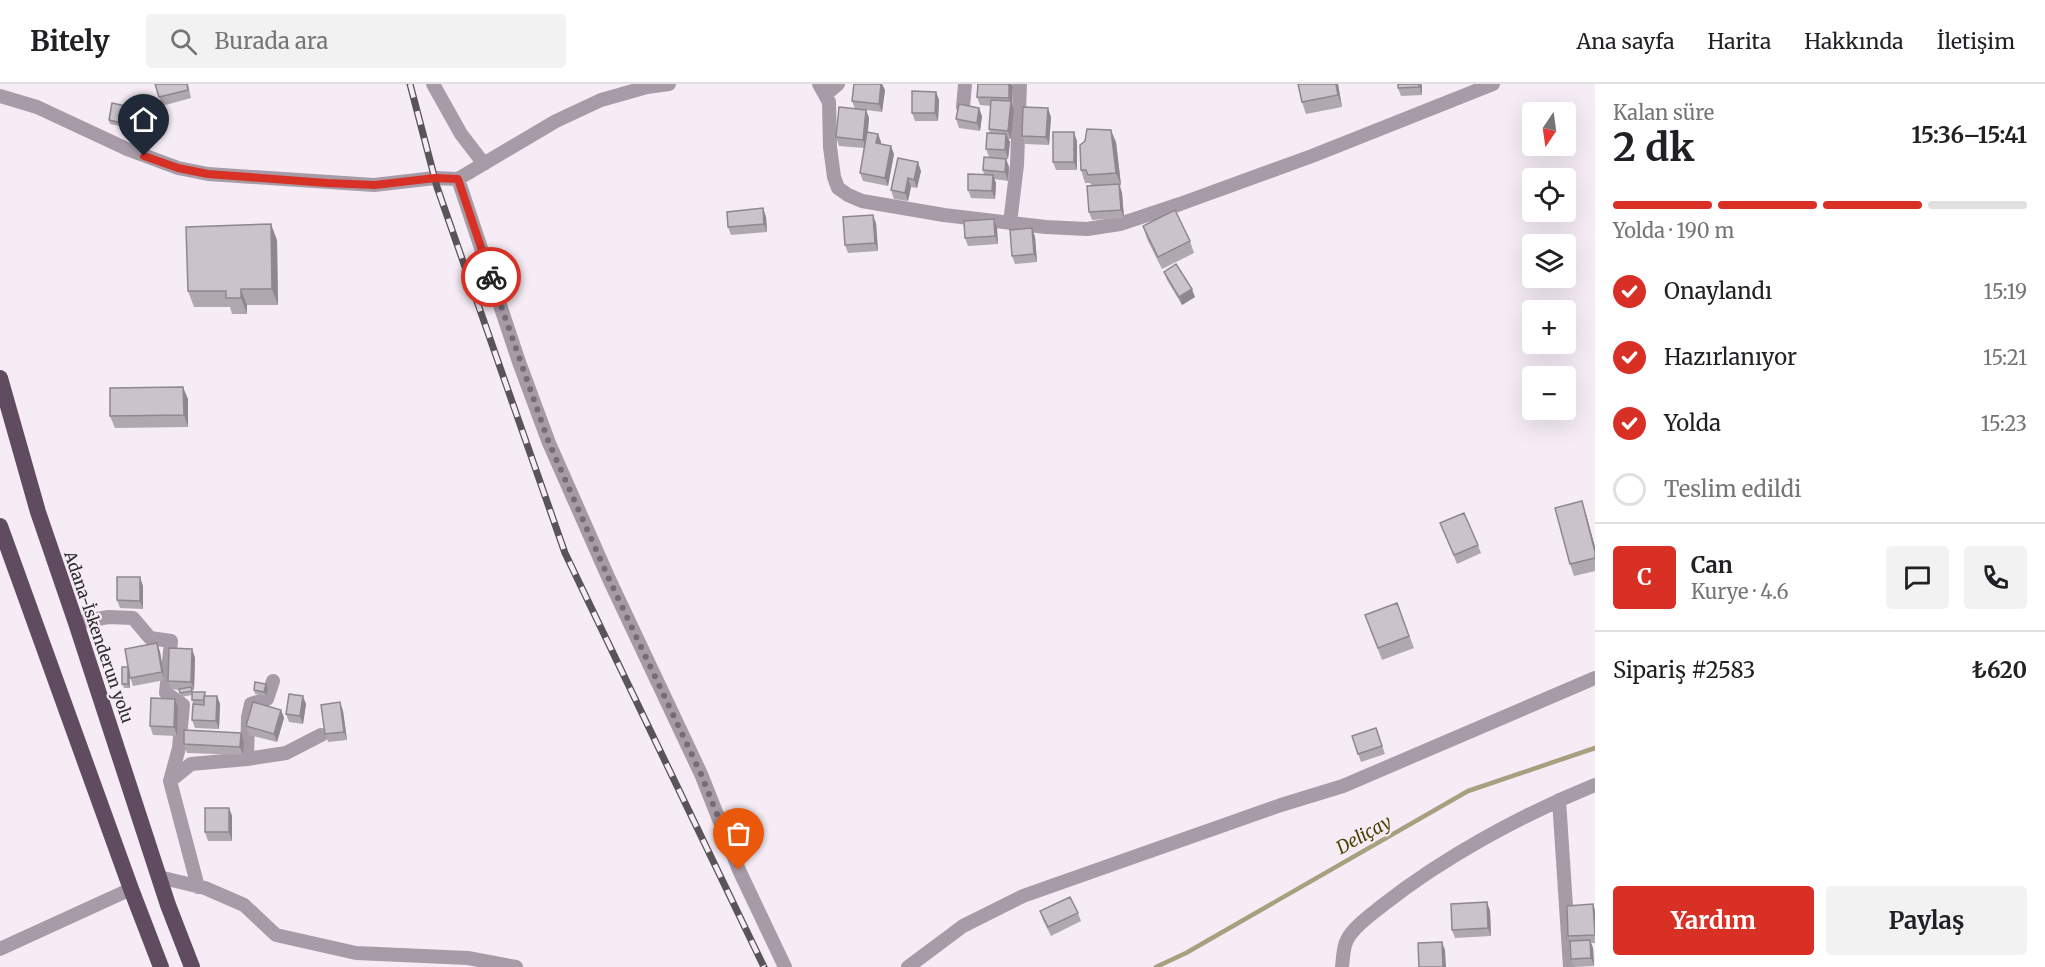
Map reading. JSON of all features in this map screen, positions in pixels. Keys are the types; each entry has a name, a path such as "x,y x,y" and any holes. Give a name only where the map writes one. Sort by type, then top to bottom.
{"highway":[{"name":"Adana-İskenderun yolu","path":"0,378 38,512 168,905 192,967"},
{"path":"2,537 130,889 161,967"}],"street":[{"path":"433,84 461,134 484,164"},
{"path":"0,96 37,107 127,149 178,168 198,172 375,185 435,178 458,179 556,121 601,100 647,87 669,84"},
{"path":"838,84 823,89 830,118 830,147 834,177 838,188 862,201 944,215 1087,229 1120,224 1312,156 1493,84"},
{"path":"963,107 965,84"},
{"path":"1010,223 1017,165 1020,84"},
{"path":"458,179 519,362 549,443 604,569 701,774 739,870 785,967"},
{"path":"76,623 108,617 133,618 150,638 171,641 166,693 183,705 179,748 170,781 198,887"},
{"path":"908,967 963,926 1023,896 1281,805 1343,786 1595,678"},
{"path":"247,759 248,717 251,704 267,699 273,681"},
{"path":"170,781 191,764 286,753 321,735"},
{"path":"1342,967 1346,940 1367,918 1414,880 1450,858 1559,800 1595,785"},
{"path":"1559,800 1570,967"},
{"path":"159,877 198,887 244,905 276,935 356,953 468,958 516,967"},
{"path":"0,949 130,889"}],"building":[{"path":"155,84 187,84 188,90 159,97"},
{"path":"854,84 881,84 879,104 852,101"},
{"path":"978,84 1009,84 1009,98 977,97"},
{"path":"1298,84 1336,84 1338,95 1302,102"},
{"path":"1398,84 1419,84 1419,87 1398,88"},
{"path":"912,91 936,92 935,113 912,113"},
{"path":"991,100 1011,101 1008,131 989,129"},
{"path":"112,103 126,106 122,123 109,120"},
{"path":"959,104 979,108 977,123 956,119"},
{"path":"839,107 866,110 863,140 836,137"},
{"path":"1023,107 1048,108 1046,137 1022,136"},
{"path":"1087,129 1111,130 1116,173 1088,175 1086,170 1081,170 1080,145 1085,141"},
{"path":"867,132 878,134 876,143 891,146 885,178 860,173"},
{"path":"1053,132 1074,132 1074,162 1053,162"},
{"path":"987,133 1006,134 1005,150 986,149"},
{"path":"984,157 1006,159 1005,172 983,170"},
{"path":"898,158 918,162 914,180 908,178 905,193 891,190"},
{"path":"968,174 993,175 992,191 968,190"},
{"path":"1119,184 1121,210 1089,212 1087,186"},
{"path":"763,208 764,224 728,227 727,212"},
{"path":"1175,210 1190,241 1158,257 1143,226"},
{"path":"873,215 875,243 845,245 843,217"},
{"path":"994,219 995,236 965,238 964,221"},
{"path":"271,224 272,289 241,289 241,298 226,298 226,291 188,291 186,227"},
{"path":"1032,228 1034,254 1012,256 1010,230"},
{"path":"1176,264 1192,289 1179,297 1164,272"},
{"path":"183,387 184,415 110,416 110,388"},
{"path":"1582,501 1595,558 1570,564 1555,508"},
{"path":"1464,513 1478,545 1454,555 1440,523"},
{"path":"117,577 140,577 140,601 117,600"},
{"path":"1397,603 1409,636 1378,648 1365,615"},
{"path":"157,643 162,672 130,678 125,649"},
{"path":"169,648 192,649 191,682 168,681"},
{"path":"122,667 128,667 128,684 122,684"},
{"path":"255,682 266,684 264,692 254,690"},
{"path":"191,687 192,691 180,693 179,689"},
{"path":"192,692 205,692 204,700 192,700"},
{"path":"289,694 303,696 300,716 286,714"},
{"path":"204,696 217,696 216,721 192,720 193,704 204,705"},
{"path":"151,698 175,699 174,727 150,726"},
{"path":"253,702 281,710 274,734 246,726"},
{"path":"340,702 344,732 325,734 321,705"},
{"path":"1376,728 1382,746 1358,754 1352,736"},
{"path":"184,730 241,733 240,747 184,744"},
{"path":"205,808 229,808 229,832 205,832"},
{"path":"1070,897 1078,913 1048,927 1040,911"},
{"path":"1487,902 1488,928 1452,930 1451,904"},
{"path":"1593,904 1595,935 1568,936 1567,906"},
{"path":"1590,940 1591,958 1571,959 1570,941"},
{"path":"1442,942 1443,967 1419,967 1418,943"}],"waterway":[{"name":"Deliçay","path":"1156,967 1186,953 1468,791 1595,748"}],"railway":[{"path":"410,84 437,187 565,553 764,967"}],"way so far":[{"path":"491,277 549,443 609,579 701,774 739,870"}],"route":[{"path":"144,156 178,168 208,174 327,183 375,185 435,178 458,179 491,277"}]}
